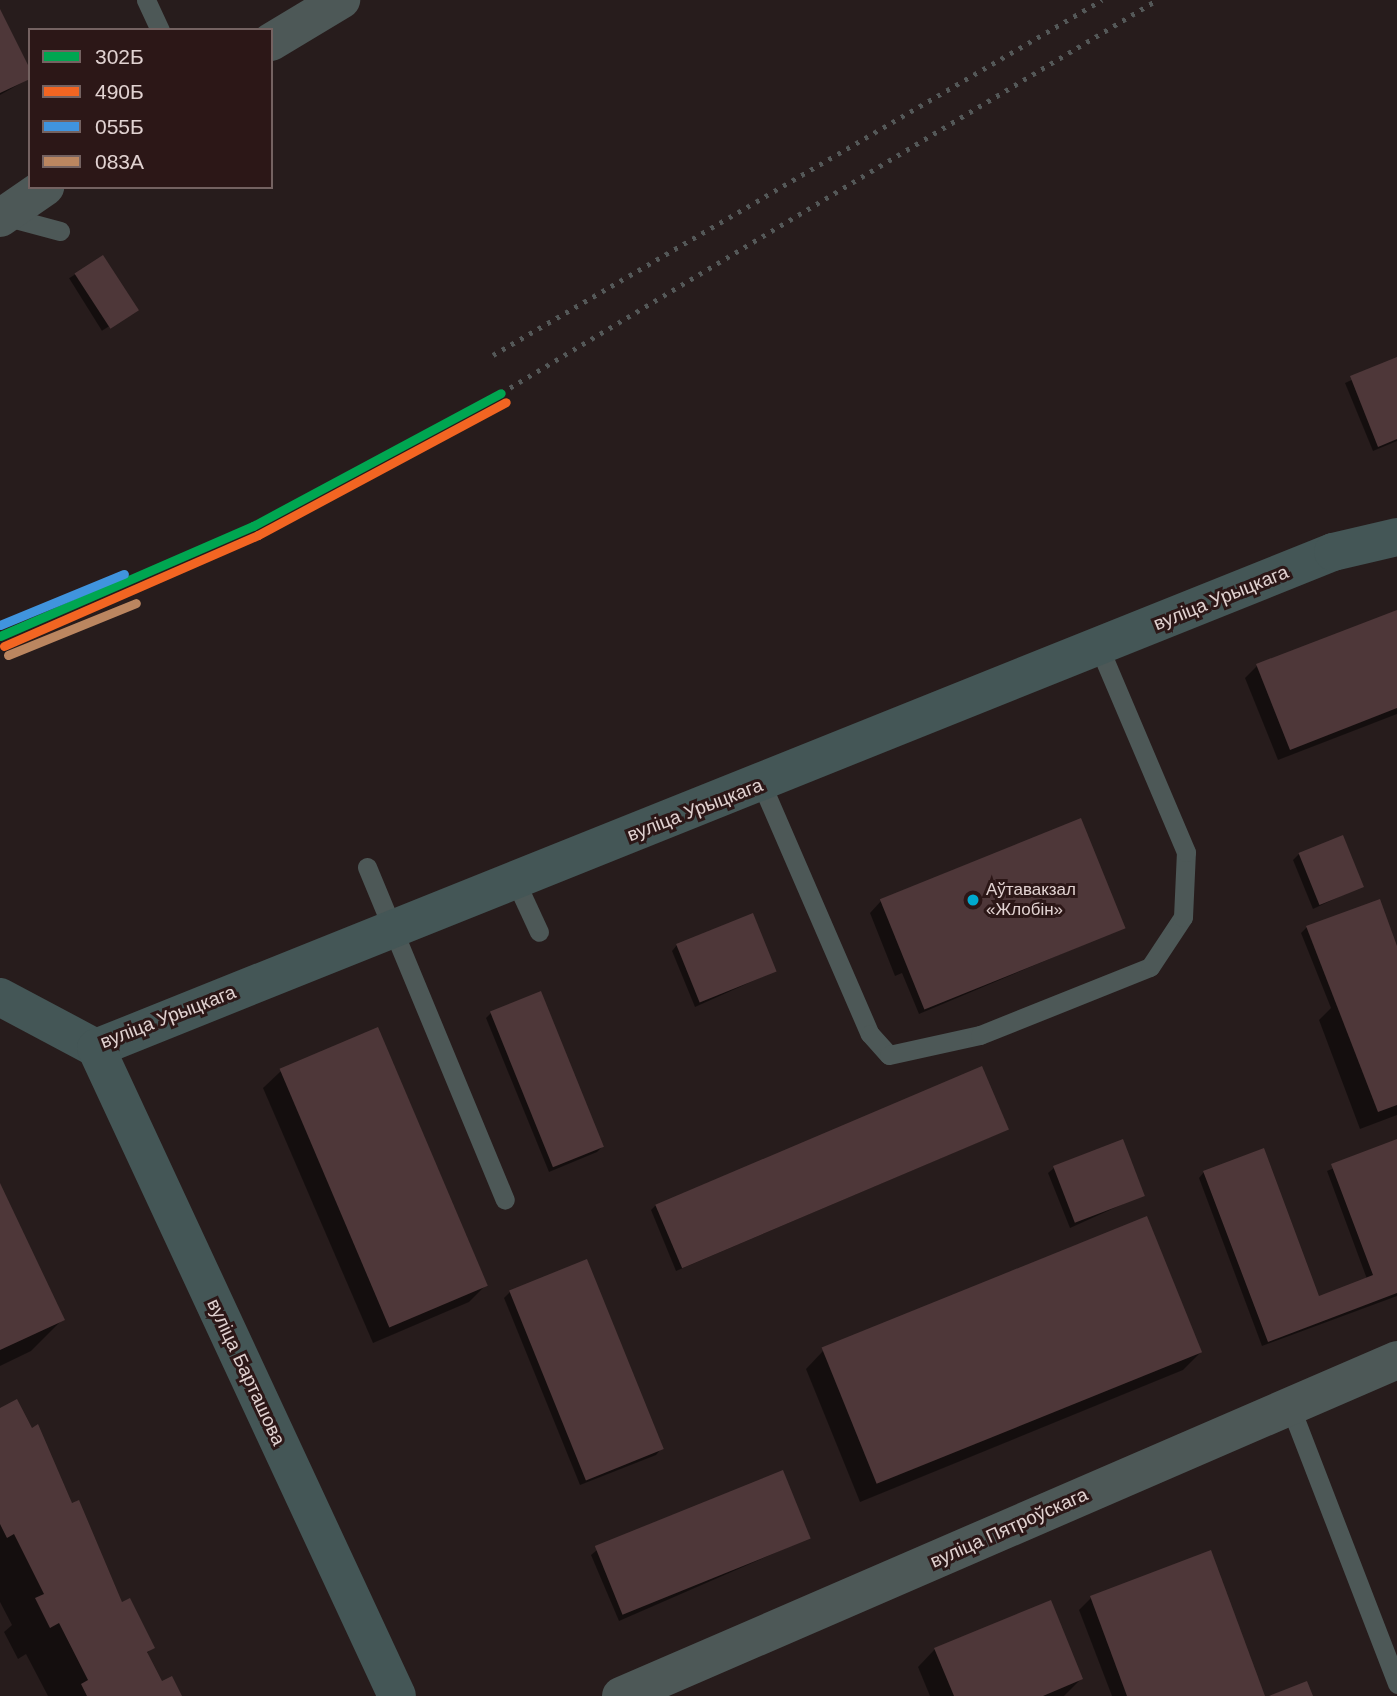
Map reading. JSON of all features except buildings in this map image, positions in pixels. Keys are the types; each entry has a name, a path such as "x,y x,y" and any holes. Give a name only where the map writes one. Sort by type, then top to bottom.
{"main road":[{"name":"вуліца Урыцкага","path":"0,997 96,1048 393,928 762,785 1333,552 1397,537"},
{"name":"вуліца Барташова","path":"96,1048 397,1696"}],"street":[{"path":"273,41 341,0"},
{"path":"1,217 42,189"},
{"name":"вуліца Пятроўскага","path":"621,1696 1397,1360"}],"lane":[{"path":"146,0 159,28"},
{"path":"1,217 60,231"},
{"path":"762,785 870,1034 888,1055 980,1035 1150,967 1183,917 1186,852 1099,647"},
{"path":"367,867 505,1200"},
{"path":"515,880 539,932"},
{"path":"1290,1406 1397,1684"}],"railway":[{"path":"493,355 1102,0"},
{"path":"501,393 1157,0"}],"transit line":[{"name":"302Б","path":"0,636 253,526 501,393"},
{"name":"490Б","path":"4,646 258,535 506,402"},
{"name":"055Б","path":"0,625 124,574"},
{"name":"083А","path":"8,655 136,603"}],"place":[{"name":"Аўтавакзал «Жлобін»","path":"973,900"}]}
